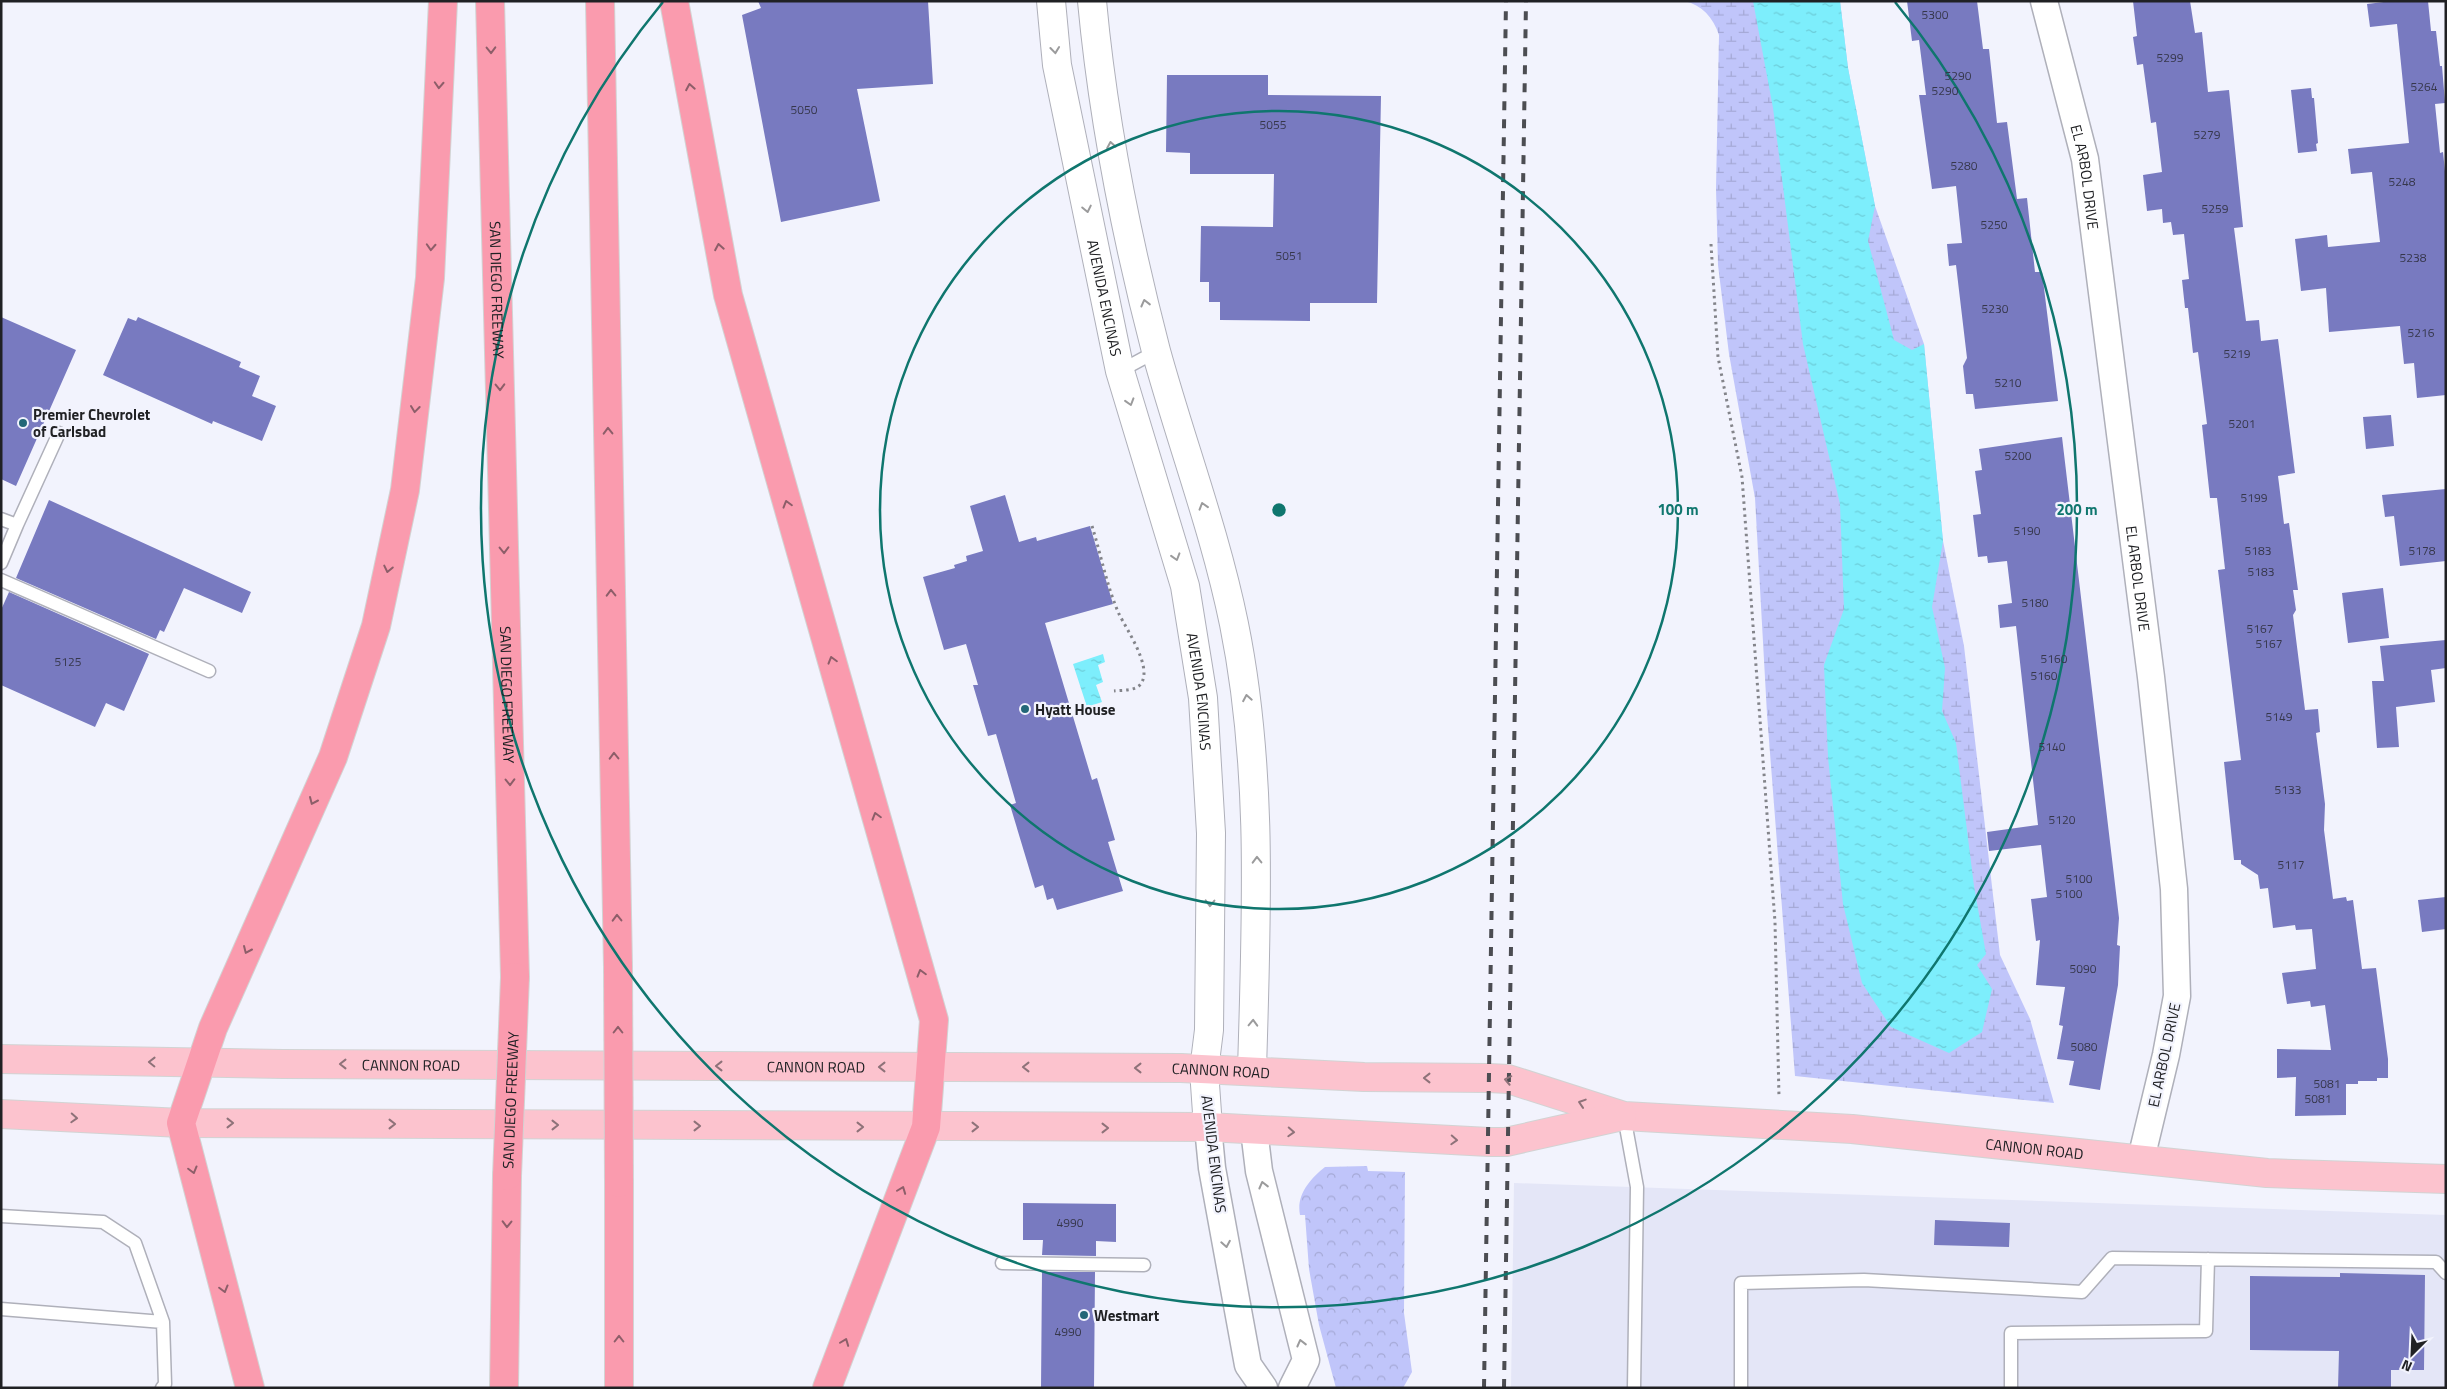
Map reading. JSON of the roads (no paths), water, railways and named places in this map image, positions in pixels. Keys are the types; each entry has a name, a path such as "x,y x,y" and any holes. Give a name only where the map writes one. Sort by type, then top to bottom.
{"highway":[{"path":"250,1388 181,1123 213,1028 333,757 376,626 406,490 430,278 443,1"},
{"name":"SAN DIEGO FREEWAY","path":"490,1 515,977 507,1176 504,1388"},
{"path":"600,1 618,967 620,1388"},
{"path":"674,1 728,295 934,1020 926,1127 828,1388"}],"main road":[{"name":"CANNON ROAD","path":"1,1059 201,1063 1181,1068 1364,1077 1508,1079 1624,1116 1852,1129 2267,1173 2446,1179"},
{"name":"CANNON ROAD","path":"1,1114 181,1123 1208,1127 1506,1142 1624,1116"}],"street":[{"name":"AVENIDA ENCINAS","path":"1050,1 1057,65 1120,371 1185,586 1203,698 1211,833 1209,1030 1204,1070 1208,1127 1212,1168 1248,1365 1264,1388"},
{"path":"1092,1 1097,61 1123,213 1156,351 1214,542 1234,624 1249,711 1255,788 1257,891 1252,1071"},
{"name":"EL ARBOL DRIVE","path":"2044,1 2085,159 2150,667 2174,888 2176,996 2166,1055 2141,1159"},
{"path":"1254,1130 1259,1171 1306,1360 1292,1388"}],"lane":[{"path":"1120,371 1156,351"},
{"path":"1,563 59,433"},
{"path":"1,519 17,525"},
{"path":"1,580 209,671"},
{"path":"1624,1116 1637,1187 1634,1388"},
{"path":"1,1216 103,1222 135,1243 163,1322 165,1384 162,1388"},
{"path":"1741,1388 1741,1283 1864,1280 2082,1292 2112,1258 2436,1262 2446,1274"},
{"path":"2011,1388 2011,1332 2206,1331 2208,1259"},
{"path":"1002,1263 1144,1265"},
{"path":"1,1309 163,1322"}],"water":[{"path":"1753,1 1840,1 1848,68 1875,206 1868,241 1894,340 1912,350 1924,344 1943,541 1932,607 1945,668 1942,711 1956,743 1974,886 1986,954 1977,965 1992,989 1982,1032 1949,1053 1891,1027 1862,983 1843,904 1828,757 1824,665 1844,609 1840,504 1803,344 1773,108"},
{"path":"1103,654 1105,662 1098,665 1103,682 1096,685 1102,702 1087,707 1073,664"}],"railway":[{"path":"1484,1388 1506,1"},
{"path":"1504,1388 1526,1"}],"place":[{"name":"Premier Chevrolet of Carlsbad","path":"23,423"},
{"name":"Hyatt House","path":"1025,709"},
{"name":"Westmart","path":"1084,1315"}]}
